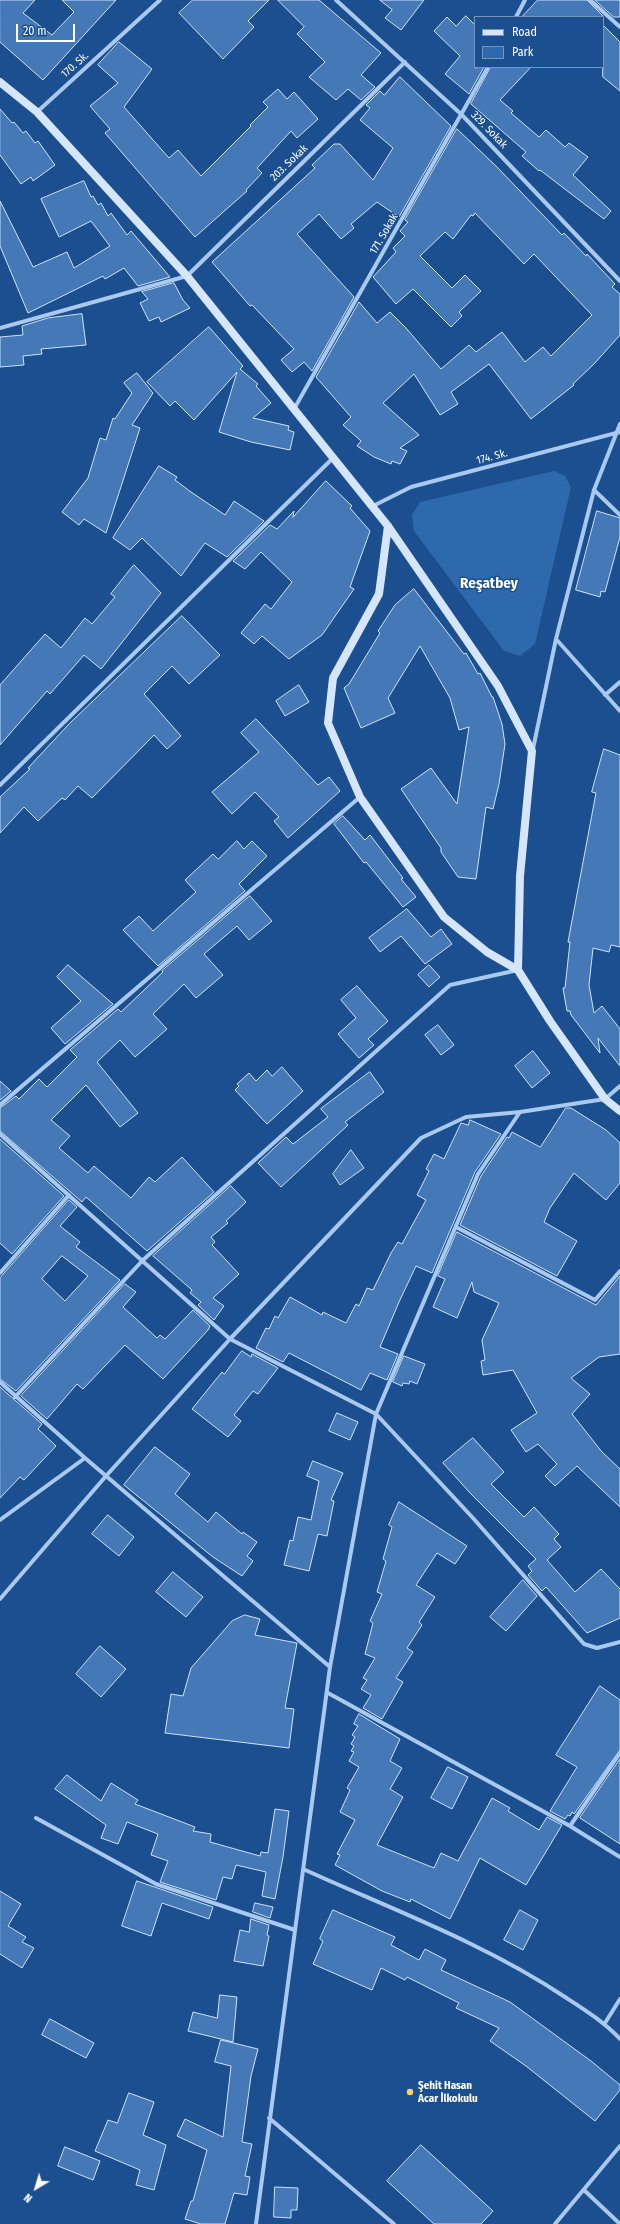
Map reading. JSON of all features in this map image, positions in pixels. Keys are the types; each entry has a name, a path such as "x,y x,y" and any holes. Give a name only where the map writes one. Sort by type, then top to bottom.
{"main road":[{"path":"0,82 36,112 187,276 388,526 498,686 532,751 520,876 518,970"},
{"path":"388,526 379,594 333,678 328,723 360,797 444,917 487,952 518,970 550,1021 605,1099 620,1111"}],"street":[{"name":"170. Sk.","path":"36,112 160,0"},
{"name":"329. Sokak","path":"336,0 462,115 620,281"},
{"path":"517,16 526,0"},
{"path":"590,0 620,27"},
{"name":"203. Sokak","path":"187,276 404,62"},
{"name":"171. Sokak","path":"294,410 487,68"},
{"path":"0,328 187,276"},
{"path":"532,751 556,639 594,490 615,433 620,424"},
{"name":"174. Sk.","path":"372,507 411,487 620,432"},
{"path":"0,786 333,458"},
{"path":"594,490 620,515"},
{"path":"556,639 620,712"},
{"path":"605,695 620,682"},
{"path":"0,1105 360,797"},
{"path":"15,1397 143,1260 450,985 518,970"},
{"path":"0,1599 106,1476 230,1339 421,1138 466,1117 520,1112 605,1099 620,1086"},
{"path":"256,2224 269,2118 328,1693 330,1667 376,1414 478,1174 520,1112"},
{"path":"0,1134 230,1339 376,1414 473,1518 584,1644 597,1648 620,1642"},
{"path":"0,1273 69,1196"},
{"path":"456,1227 595,1300 620,1271"},
{"path":"0,1382 85,1458 330,1667"},
{"path":"0,1520 85,1458"},
{"path":"328,1693 570,1826 620,1857"},
{"path":"570,1826 620,1753"},
{"path":"36,1818 156,1884 295,1930"},
{"path":"303,1869 453,1936 531,1974 605,2023 620,2039"},
{"path":"605,2023 620,1999"},
{"path":"269,2118 394,2224"},
{"path":"555,2224 620,2146"},
{"path":"584,2190 620,2224"}],"green space":[{"path":"554,471 565,476 571,487 535,644 520,656 504,651 414,531 412,515 420,502"}],"building":[{"path":"0,0 35,0 23,13 52,35 74,12 62,0 116,0 43,80 0,42"},
{"path":"193,0 269,0 248,21 254,27 223,59 179,13"},
{"path":"278,0 319,0 381,53 361,75 375,87 361,100 348,89 336,100 309,77 325,62 297,34 304,27"},
{"path":"380,0 424,0 401,30 385,18 392,10"},
{"path":"538,0 587,0 603,16 523,16"},
{"path":"595,0 620,0 620,17 614,17"},
{"path":"466,16 474,24 474,68 483,68 469,94 445,74 460,56 434,31 447,17 456,26"},
{"path":"604,26 620,42 620,91 603,77"},
{"path":"119,42 152,69 124,107 169,158 178,150 201,176 268,107 263,102 278,89 287,99 294,92 318,119 297,138 291,131 257,168 262,173 246,190 247,191 195,237 105,133 110,129 90,106 118,83 98,65"},
{"path":"490,68 530,68 500,100 513,111 511,113 539,137 546,130 565,147 569,143 588,157 573,175 611,211 604,219 540,170 539,171 522,156 526,152 471,104"},
{"path":"400,77 451,126 399,217 377,202 351,224 354,228 341,239 319,214 297,234 354,297 312,371 304,362 292,372 281,360 294,349 252,305 250,306 212,262 315,168 312,165 334,144 340,144 373,180 393,148 360,120 370,108 366,105 380,91 384,95"},
{"path":"0,109 23,133 26,131 35,143 38,141 55,165 33,181 31,177 21,184 0,155"},
{"path":"457,129 497,167 562,235 564,233 586,256 587,254 615,284 612,287 620,294 620,335 594,364 573,384 574,385 531,419 489,364 451,392 458,404 440,415 414,374 383,403 419,435 400,448 407,451 400,464 392,461 391,464 374,457 357,446 361,441 343,425 351,417 316,377 359,302 377,323 390,312 406,328 441,369 469,345 476,352 502,332 525,362 543,347 551,356 592,315 534,254 524,264 475,213 473,216 471,215 453,239 445,232 420,256 452,288 465,275 481,291 459,312 462,316 451,327 413,289 396,304 373,277 396,252 393,248 405,236 400,231 408,222 405,220"},
{"path":"84,181 91,197 93,196 98,205 101,203 108,216 111,213 127,235 131,231 170,277 138,286 124,268 105,279 103,276 28,313 0,246 0,201 33,267 67,252 74,268 110,246 91,221 59,237 41,199"},
{"path":"174,283 183,300 190,308 161,322 159,317 149,321 140,303 148,299 142,292"},
{"path":"82,314 86,345 41,349 42,354 23,356 24,365 0,367 0,337 23,335 22,326 48,318"},
{"path":"209,327 243,366 240,369 258,384 256,386 271,403 253,418 289,426 288,430 294,432 290,450 251,442 219,432 237,372 194,420 175,401 170,406 147,382"},
{"path":"137,373 153,393 132,425 140,428 106,533 84,519 79,525 62,512 88,478 100,438 106,440 113,418 115,419 132,393 124,383"},
{"path":"159,466 177,477 175,480 225,515 234,501 264,521 227,557 205,543 181,576 142,538 130,550 113,538"},
{"path":"326,481 352,506 350,508 370,531 350,587 354,589 322,635 289,659 262,636 254,644 241,633 265,604 271,609 292,582 261,552 245,569 233,561 270,525 277,529 294,511 293,517"},
{"path":"597,511 620,518 620,537 605,592 601,591 600,597 576,590"},
{"path":"134,565 161,593 101,669 84,655 50,694 47,691 0,745 0,685 45,634 61,648 85,618 92,624 115,597 111,594"},
{"path":"414,589 464,654 466,653 478,674 480,673 493,697 502,724 505,744 499,784 493,809 486,807 476,879 458,877 441,852 441,848 401,789 431,768 457,804 469,727 459,730 450,698 420,646 388,698 395,713 361,728 344,688 349,684 380,633 378,631 395,605"},
{"path":"182,616 220,655 189,684 172,666 144,694 181,736 167,749 154,735 92,798 78,786 65,800 62,798 38,821 24,807 0,833 0,797 30,769 28,768 69,724"},
{"path":"299,685 309,702 285,716 276,701"},
{"path":"256,719 318,785 329,777 340,791 288,838 274,821 279,817 255,792 232,814 212,792 259,752 241,733"},
{"path":"604,749 620,755 620,947 611,945 609,952 593,948 589,985 594,1013 602,1006 620,1029 620,1066 598,1038 600,1053 571,1015 570,1011 567,1011 563,988 565,988 570,942 568,942 596,793 592,792"},
{"path":"343,816 365,840 370,835 403,878 401,879 416,897 403,907 366,862 364,863 334,824"},
{"path":"237,841 244,849 252,841 267,856 239,884 245,891 158,966 123,930 139,916 153,931 196,892 185,880 213,854 218,859"},
{"path":"250,896 272,921 249,940 237,926 204,954 223,975 196,998 184,984 153,1014 167,1029 135,1057 120,1040 97,1062 138,1113 120,1127 86,1085 51,1120 70,1136 59,1148 88,1173 94,1166 131,1198 149,1177 155,1182 182,1157 214,1192 147,1251 86,1197 82,1202 0,1131 0,1108 16,1096 19,1099 39,1079 47,1087 77,1057 70,1050 118,1009 121,1012 163,972 162,971"},
{"path":"407,909 431,937 441,929 452,944 425,964 401,936 380,952 369,938"},
{"path":"68,965 113,1004 65,1044 51,1028 81,1001 57,977"},
{"path":"429,965 440,977 429,987 418,975"},
{"path":"357,986 388,1021 368,1039 374,1045 359,1058 338,1034 356,1018 341,1000"},
{"path":"438,1025 454,1045 441,1055 425,1035"},
{"path":"533,1051 550,1073 532,1088 515,1066"},
{"path":"282,1067 303,1091 267,1124 235,1090 239,1086 237,1084 249,1073 256,1081 267,1070 272,1076"},
{"path":"370,1072 384,1092 345,1122 348,1125 281,1187 258,1163 286,1137 293,1144 328,1117 321,1109"},
{"path":"0,1081 11,1091 0,1100"},
{"path":"566,1108 571,1108 606,1130 620,1143 620,1183 606,1200 574,1173 550,1208 544,1222 577,1241 557,1276 460,1225 481,1176 507,1137 509,1138 512,1132 540,1147"},
{"path":"470,1120 501,1134 475,1172 432,1273 416,1266 399,1302 380,1347 398,1354 387,1380 370,1373 361,1390 289,1353 283,1362 256,1348 266,1328 269,1329 275,1316 278,1318 290,1297 322,1315 323,1312 346,1323 356,1304 359,1306 367,1288 373,1290 391,1253 398,1242 402,1244 426,1200 417,1195 429,1171 426,1169 434,1154 444,1159 461,1123 468,1125"},
{"path":"0,1139 64,1196 12,1254 0,1243"},
{"path":"351,1150 364,1168 340,1185 333,1174"},
{"path":"231,1186 246,1202 226,1221 228,1223 211,1237 215,1242 212,1245 239,1274 213,1298 224,1306 214,1320 198,1305 201,1302 190,1293 192,1290 153,1256"},
{"path":"69,1200 77,1207 60,1226 80,1242 76,1247 120,1280 16,1391 0,1379 0,1278","holes":["62,1256 88,1276 65,1301 42,1279"]},
{"path":"457,1232 596,1305 620,1276 620,1354 599,1357 571,1378 590,1394 572,1414 602,1452 620,1469 620,1507 577,1466 555,1486 545,1476 557,1464 538,1444 526,1452 511,1430 537,1413 513,1370 483,1375 481,1361 485,1360 482,1340 499,1303 474,1292 472,1282 457,1318 433,1307 445,1279 438,1276"},
{"path":"125,1284 136,1292 123,1307 157,1338 160,1335 165,1339 193,1310 210,1326 208,1330 163,1379 125,1345 83,1389 77,1384 47,1419 21,1396"},
{"path":"242,1351 251,1357 252,1354 278,1368 258,1394 253,1391 234,1415 241,1421 228,1437 192,1409 222,1372 224,1374"},
{"path":"404,1356 425,1364 417,1384 410,1381 409,1384 403,1383 402,1386 393,1382"},
{"path":"0,1387 42,1424 38,1429 56,1446 24,1480 20,1477 0,1498"},
{"path":"337,1413 358,1422 350,1440 329,1431"},
{"path":"473,1438 504,1472 491,1484 524,1517 534,1507 559,1534 554,1539 561,1547 547,1560 575,1592 601,1569 620,1589 620,1618 587,1633 546,1587 542,1591 528,1575 532,1571 528,1566 536,1559 471,1494 443,1463"},
{"path":"155,1447 190,1474 175,1494 208,1522 216,1512 242,1534 243,1532 257,1542 247,1556 253,1561 242,1576 213,1557 124,1485"},
{"path":"313,1461 343,1473 331,1500 334,1501 327,1536 318,1534 309,1571 284,1565 290,1540 293,1541 298,1517 311,1520 319,1481 307,1476"},
{"path":"399,1502 467,1546 455,1564 437,1553 416,1585 435,1597 419,1622 422,1625 407,1648 413,1652 396,1678 403,1682 382,1719 363,1708 371,1695 361,1689 367,1680 363,1678 375,1658 365,1654 373,1623 370,1621 382,1594 377,1592 386,1561 383,1559 392,1527 389,1525"},
{"path":"108,1515 134,1537 119,1556 92,1534"},
{"path":"173,1572 203,1597 186,1617 156,1592"},
{"path":"523,1580 537,1596 506,1631 490,1617"},
{"path":"245,1615 260,1619 255,1635 297,1643 285,1708 294,1709 289,1748 165,1733 171,1694 183,1696 191,1668 232,1621"},
{"path":"100,1646 126,1669 101,1697 76,1674"},
{"path":"600,1686 620,1700 620,1750 574,1814 572,1812 570,1816 568,1815 565,1819 550,1811 577,1767 556,1755"},
{"path":"359,1714 400,1739 390,1761 402,1768 390,1789 403,1797 377,1845 434,1868 441,1853 458,1861 492,1798 510,1808 508,1811 539,1830 547,1817 562,1825 526,1885 480,1858 450,1919 411,1899 410,1902 382,1891 335,1865 340,1855 337,1854 355,1820 340,1812 350,1790 347,1788 359,1767 349,1761 354,1752 351,1751 354,1746 351,1744 355,1737 352,1735 358,1726 354,1724"},
{"path":"620,1759 620,1844 580,1818"},
{"path":"448,1767 468,1777 452,1809 431,1798"},
{"path":"67,1775 101,1801 111,1783 138,1800 135,1804 195,1827 193,1831 211,1834 210,1842 260,1856 261,1852 268,1853 275,1809 289,1811 283,1857 275,1899 262,1896 266,1872 236,1865 232,1879 223,1877 216,1900 160,1882 168,1861 151,1855 158,1834 127,1822 118,1844 101,1838 106,1825 55,1789"},
{"path":"137,1881 213,1907 209,1919 162,1903 151,1936 122,1926"},
{"path":"0,1891 21,1904 8,1926 26,1937 22,1942 34,1948 22,1968 0,1954"},
{"path":"255,1903 273,1907 270,1918 253,1912"},
{"path":"333,1910 395,1937 391,1945 419,1960 425,1949 446,1960 441,1970 510,2002 591,2061 620,2085 620,2090 595,2121 526,2066 490,2041 499,2028 456,2008 459,2003 407,1977 405,1980 381,1968 372,1990 313,1964 323,1941 320,1939"},
{"path":"520,1910 538,1920 523,1950 504,1940"},
{"path":"251,1919 269,1925 267,1935 269,1936 263,1966 234,1961 240,1930 249,1932"},
{"path":"220,1995 237,1997 233,2042 188,2031 193,2012 217,2018"},
{"path":"50,2019 94,2043 86,2058 42,2035"},
{"path":"221,2040 258,2049 251,2076 242,2142 252,2144 245,2176 250,2177 247,2195 234,2193 225,2224 201,2224 185,2219 191,2201 193,2201 207,2150 177,2136 185,2119 223,2137 231,2066 215,2062"},
{"path":"129,2093 154,2102 143,2135 166,2145 154,2190 136,2185 140,2170 95,2151 108,2120 117,2123"},
{"path":"421,2145 493,2211 481,2224 434,2224 387,2181"},
{"path":"65,2147 100,2161 93,2180 58,2166"},
{"path":"275,2187 298,2188 297,2210 291,2210 291,2218 274,2217"}],"place":[{"name":"Şehit Hasan Acar İlkokulu","path":"410,2092"}],"district":[{"name":"Reşatbey","path":"489,584"}]}
